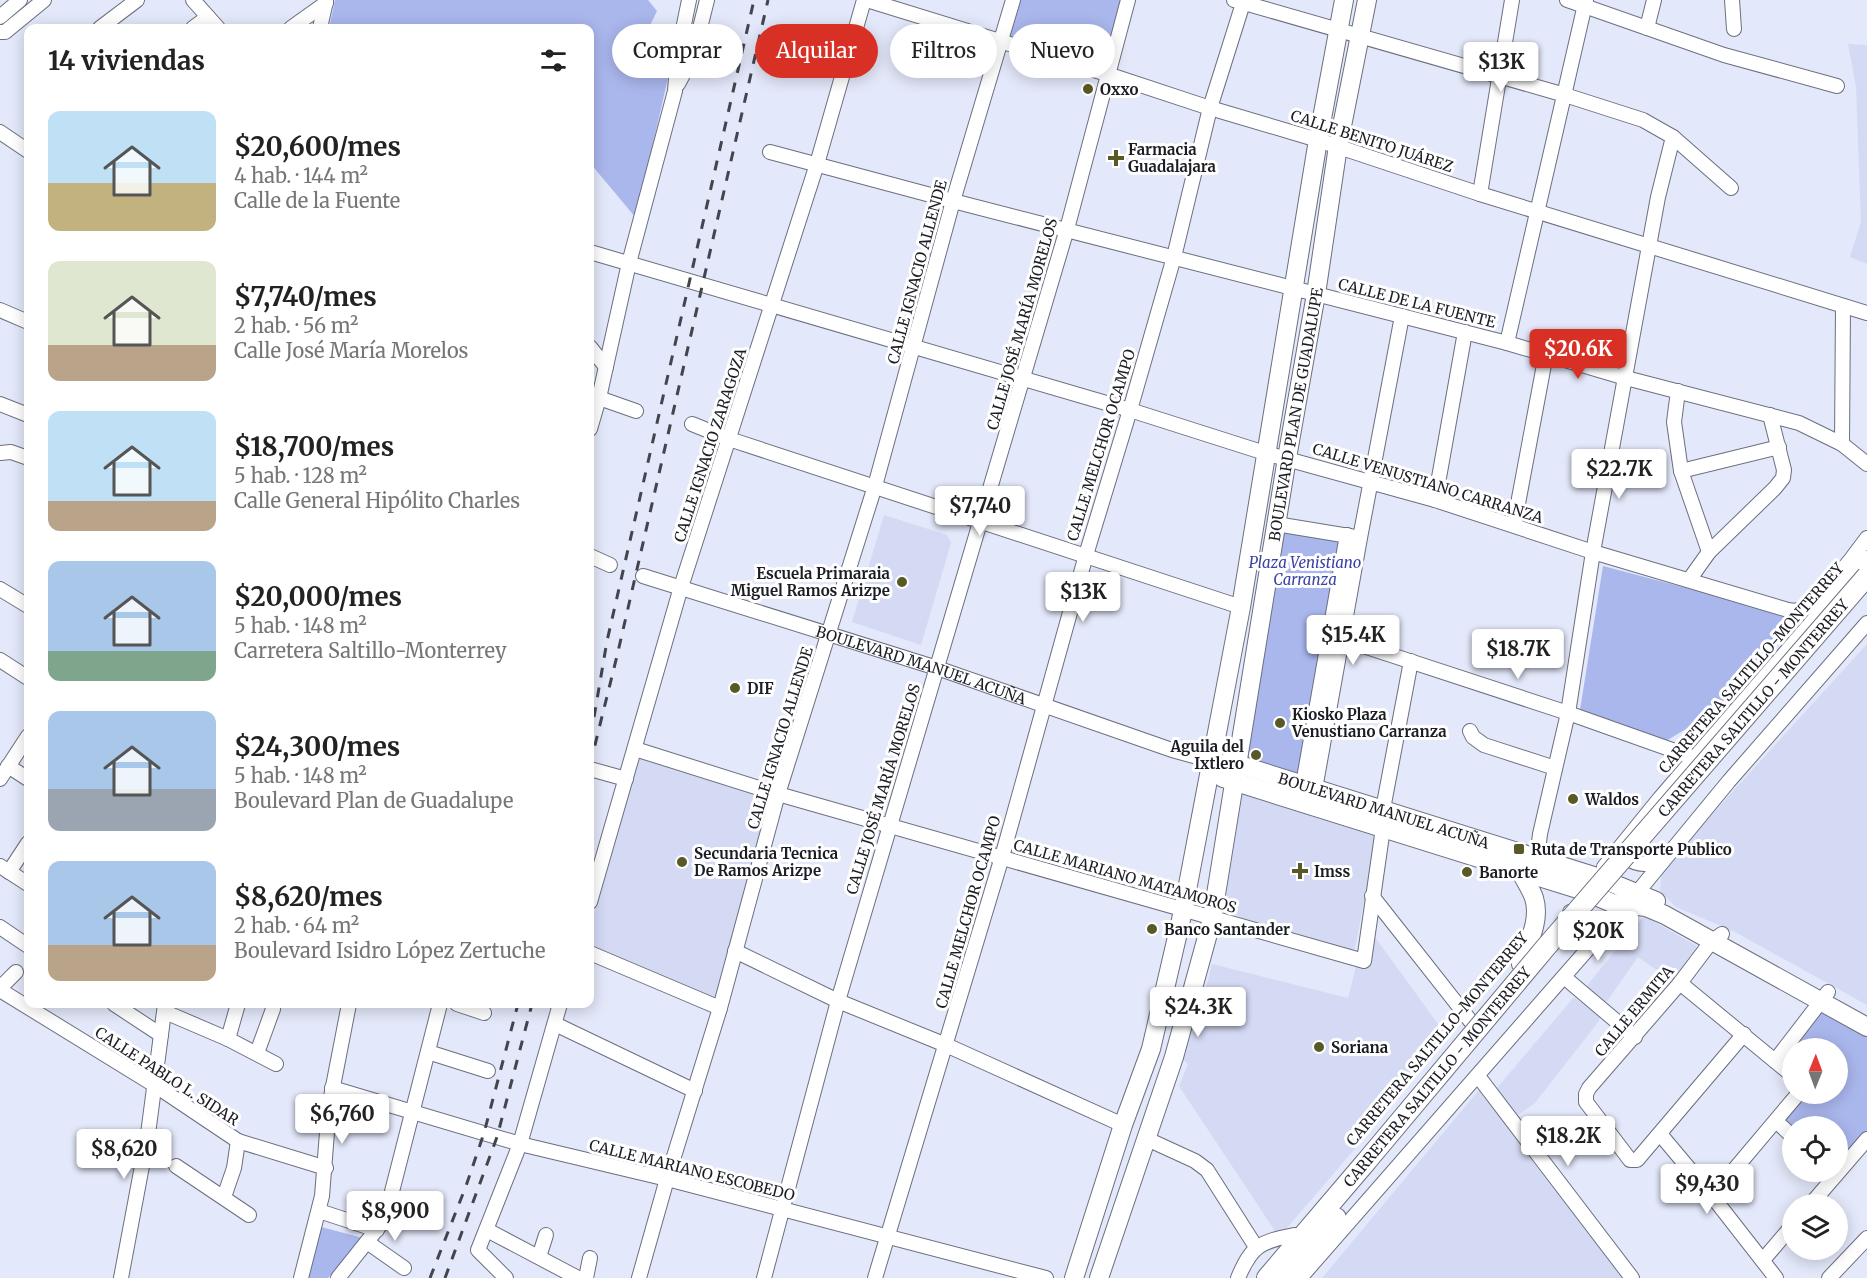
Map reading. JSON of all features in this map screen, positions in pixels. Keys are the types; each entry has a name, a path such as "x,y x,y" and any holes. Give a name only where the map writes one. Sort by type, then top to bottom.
{"highway":[{"name":"CARRETERA SALTILLO - MONTERREY","path":"1369,1170 1560,930 1857,570"},
{"name":"CARRETERA SALTILLO - MONTERREY","path":"1275,1276 1867,595"}],"main road":[{"name":"BOULEVARD PLAN DE GUADALUPE","path":"1074,1278 1123,1125 1151,1049 1183,910 1240,606 1318,140 1344,0"},
{"name":"BOULEVARD PLAN DE GUADALUPE","path":"1099,1278 1174,1057 1212,919 1316,294 1338,146 1367,0"},
{"name":"BOULEVARD MANUEL ACUÑA","path":"1211,768 1309,787 1597,877 1640,906 1717,938 1825,996 1867,1013"},
{"name":"BOULEVARD MANUEL ACUÑA","path":"1236,772 1383,828 1584,891 1612,903 1631,900"},
{"path":"1521,872 1534,899 1536,911 1535,924 1521,964"},
{"name":"BOULEVARD MANUEL ACUÑA","path":"1825,996 1867,1027"}],"street":[{"path":"0,17 20,0"},
{"path":"0,32 4,32 44,0"},
{"path":"105,24 137,0"},
{"path":"193,0 214,24"},
{"path":"594,415 629,263 675,91 678,54 688,0 706,4 693,56 675,91"},
{"name":"CALLE BENITO JUÁREZ","path":"866,0 1009,44"},
{"name":"CALLE IGNACIO ZARAGOZA","path":"594,888 681,587 772,307 866,0"},
{"name":"CALLE IGNACIO ALLENDE","path":"639,1278 720,1008 778,794 875,486 953,201 1013,0"},
{"name":"CALLE JOSÉ MARÍA MORELOS","path":"1115,46 1128,0"},
{"path":"1480,194 1512,0"},
{"path":"1566,0 1585,3 1724,55 1837,86"},
{"path":"1647,28 1654,0"},
{"path":"296,24 326,1"},
{"path":"321,24 326,1"},
{"path":"1240,1 1565,95 1643,120 1672,137 1731,188"},
{"name":"CALLE MELCHOR OCAMPO","path":"875,1278 1002,857 1086,555 1174,257 1210,108 1240,1"},
{"path":"1507,343 1585,3"},
{"path":"1731,3 1734,29"},
{"path":"199,24 208,17"},
{"name":"CALLE BENITO JUÁREZ","path":"1115,77 1338,146 1480,194 1867,313"},
{"name":"CALLE JOSÉ MARÍA MORELOS","path":"764,1278 838,1001 1067,229 1106,78"},
{"path":"0,132 24,148"},
{"path":"1537,859 1540,834 1568,713 1593,552 1664,168 1672,137"},
{"name":"CALLE DE LA FUENTE","path":"770,152 1507,343 1626,378 1799,423 1842,444 1867,464"},
{"name":"CALLE VENUSTIANO CARRANZA","path":"594,253 1130,410 1265,453 1436,500 1593,552 1795,611 1809,607 1857,570"},
{"path":"1842,444 1844,306"},
{"path":"0,310 24,320"},
{"path":"1309,787 1353,536 1372,483 1402,316"},
{"path":"1436,500 1465,332"},
{"path":"594,352 606,367"},
{"path":"1514,525 1546,354"},
{"path":"1678,391 1674,422 1681,471 1709,552"},
{"path":"599,398 636,411"},
{"path":"0,404 24,413"},
{"path":"1689,580 1709,552 1780,481 1784,470 1770,415"},
{"path":"692,424 729,439 1240,606"},
{"path":"1681,471 1779,447"},
{"path":"0,453 11,452 24,457"},
{"path":"1276,524 1353,536"},
{"path":"1857,570 1867,538"},
{"path":"594,558 610,565"},
{"name":"CARRETERA SALTILLO-MONTERREY","path":"1275,1276 1294,1235 1564,913 1597,877 1623,842 1867,558"},
{"name":"BOULEVARD MANUEL ACUÑA","path":"643,576 937,668 1172,750 1211,768"},
{"path":"0,589 24,604"},
{"path":"1300,1278 1599,938 1729,781 1866,626"},
{"path":"1336,637 1568,713 1695,758"},
{"path":"1383,809 1411,661"},
{"path":"1,664 24,676"},
{"path":"1470,731 1473,737 1484,745 1555,768"},
{"path":"0,779 24,742"},
{"name":"CALLE MARIANO MATAMOROS","path":"635,749 778,794 1364,961 1372,896"},
{"path":"9,766 24,776"},
{"path":"594,770 626,779"},
{"path":"1383,828 1372,896 1472,1023"},
{"path":"1623,842 1624,851 1632,861 1644,865 1663,861"},
{"path":"24,848 5,869 24,881"},
{"path":"1564,913 1580,913 1591,919 1599,938"},
{"path":"0,927 24,943"},
{"name":"CALLE ERMITA","path":"1660,1134 1637,1160 1629,1160 1586,1102 1586,1094 1717,938"},
{"path":"735,951 838,1001 946,1045 1123,1125"},
{"path":"594,955 720,1008"},
{"path":"0,989 16,972"},
{"path":"1564,977 1635,1037"},
{"path":"1680,983 1782,1067"},
{"name":"CALLE PABLO L. SIDAR","path":"0,989 24,1004"},
{"path":"1775,1061 1825,996"},
{"name":"CALLE PABLO L. SIDAR","path":"31,1008 156,1086 238,1141 326,1168"},
{"path":"120,1008 161,1035"},
{"path":"121,1278 156,1086 165,1008 257,1053 276,1065"},
{"path":"228,1039 237,1008"},
{"path":"301,1278 319,1210 326,1168 327,1130 344,1008"},
{"path":"338,1278 385,1217 439,1008"},
{"path":"470,1008 484,1013"},
{"path":"506,1278 478,1250 520,1144 559,1008"},
{"path":"257,1053 273,1009"},
{"path":"555,1024 695,1091"},
{"path":"1744,1034 1660,1134 1776,1278"},
{"path":"428,1052 488,1071"},
{"path":"1478,1076 1632,1278"},
{"name":"CALLE MARIANO ESCOBEDO","path":"332,1088 520,1144 667,1179 1046,1278"},
{"path":"1712,1196 1790,1104"},
{"path":"1776,1121 1782,1127"},
{"path":"1148,1139 1195,1161 1207,1170 1256,1247"},
{"path":"1848,1159 1867,1139"},
{"path":"224,1197 234,1168 238,1141"},
{"path":"176,1166 249,1215"},
{"path":"1819,1194 1828,1182"},
{"path":"319,1210 377,1230"},
{"path":"487,1230 578,1278"},
{"path":"539,1257 546,1235"},
{"path":"1238,1278 1256,1247 1270,1240 1294,1235"},
{"path":"1763,1260 1782,1238"},
{"path":"1829,1278 1867,1238"},
{"path":"367,1242 404,1268"},
{"path":"586,1278 590,1258"}],"shaded area":[{"path":"1848,44 1867,45 1867,264 1850,257 1861,222 1856,87"},
{"name":"Escuela Primaraia Miguel Ramos Arizpe","path":"884,515 947,535 951,543 921,645 852,622"},
{"path":"1867,644 1867,1005 1735,932 1676,907 1660,891 1662,869"},
{"name":"Secundaria Tecnica De Ramos Arizpe","path":"635,751 776,795 717,1016 594,961 594,914"},
{"name":"Imss","path":"1243,791 1377,836 1354,953 1246,921 1224,907"},
{"path":"1644,916 1697,946 1672,981 1638,957 1605,1004 1585,988"},
{"path":"1372,933 1446,1035 1359,1144 1279,1237 1179,1086 1188,1064 1180,1057 1212,964 1348,998 1356,966"},
{"path":"1574,997 1600,1017 1599,1021 1535,1103 1518,1115 1497,1088"},
{"path":"1479,1090 1622,1278 1322,1278"}],"green space":[{"path":"335,0 648,0 657,11 651,24 612,24 612,78 668,78 636,218 594,168 594,24 330,24"},
{"path":"1014,0 1127,0 1115,42 1115,24 1009,24 1009,43 1002,41"},
{"name":"Plaza Venistiano Carranza","path":"1280,530 1343,540 1299,777 1240,759"},
{"path":"1603,566 1789,615 1732,701 1666,741 1580,710"},
{"path":"1820,1010 1867,1037 1867,1130 1848,1153 1848,1116 1788,1116 1796,1104 1848,1104 1848,1038 1798,1038"},
{"path":"321,1227 363,1238 328,1278 306,1278"}],"railway":[{"path":"594,717 607,641 754,0"},
{"path":"594,749 768,0"},
{"path":"430,1278 484,1133 517,1008"},
{"path":"445,1278 497,1137 531,1008"}],"place":[{"name":"Oxxo","path":"1088,89"},
{"name":"Farmacia Guadalajara","path":"1116,158"},
{"name":"Escuela Primaraia Miguel Ramos Arizpe","path":"902,582"},
{"name":"DIF","path":"735,688"},
{"name":"Kiosko Plaza Venustiano Carranza","path":"1280,723"},
{"name":"Aguila del Ixtlero","path":"1256,755"},
{"name":"Waldos","path":"1573,799"},
{"name":"Ruta de Transporte Publico","path":"1519,849"},
{"name":"Secundaria Tecnica De Ramos Arizpe","path":"682,862"},
{"name":"Imss","path":"1300,871"},
{"name":"Banorte","path":"1467,872"},
{"name":"Banco Santander","path":"1152,929"},
{"name":"Soriana","path":"1319,1047"}]}
